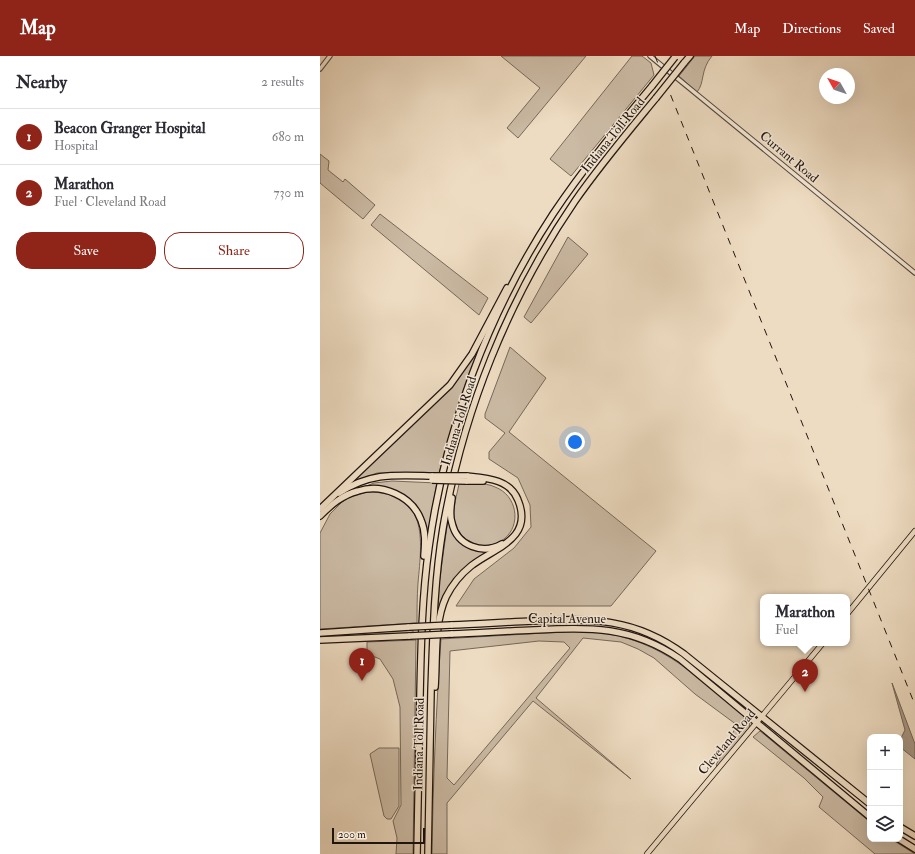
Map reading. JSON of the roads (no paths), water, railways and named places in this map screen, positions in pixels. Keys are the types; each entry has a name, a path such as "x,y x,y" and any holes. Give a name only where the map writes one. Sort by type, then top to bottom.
{"highway":[{"name":"Indiana Toll Road","path":"417,854 423,607 434,517 456,422 488,335 534,246 579,177 676,56"},
{"name":"Indiana Toll Road","path":"428,854 436,580 444,521 462,444 486,370 505,326 530,276 554,234 579,196 690,56"},
{"path":"320,509 440,396 458,374 472,354 519,266 534,246"},
{"path":"462,444 450,510 451,522 454,531 461,540 469,546 488,549 498,546 505,542 516,527 518,510 514,499 510,492 497,484 466,479"},
{"path":"328,501 350,486 368,478 391,475 432,478"},
{"path":"320,516 335,502 357,486 379,479 492,479 507,486 518,500 521,510 521,520 513,539 506,546 481,559 462,574 446,597 438,629 434,704 431,720"},
{"path":"335,502 358,491 370,488 380,489 400,496 416,511 421,520 425,542 422,589 423,607"},
{"name":"Capital Avenue","path":"320,633 409,627 585,619 606,620 627,625 654,635 677,649 867,814"},
{"name":"Capital Avenue","path":"320,640 585,628 625,633 651,642 673,655 867,802"},
{"path":"903,829 915,836"},
{"path":"903,842 915,849"}],"main road":[{"path":"850,610 915,531"},
{"name":"Cleveland Road","path":"647,854 821,646"}],"street":[{"path":"320,69 330,56"},
{"name":"Currant Road","path":"650,56 915,273"}],"railway":[{"path":"655,56 915,705"}],"place":[{"name":"Beacon Granger Hospital","path":"362,681"},
{"name":"Marathon","path":"805,692"}]}
